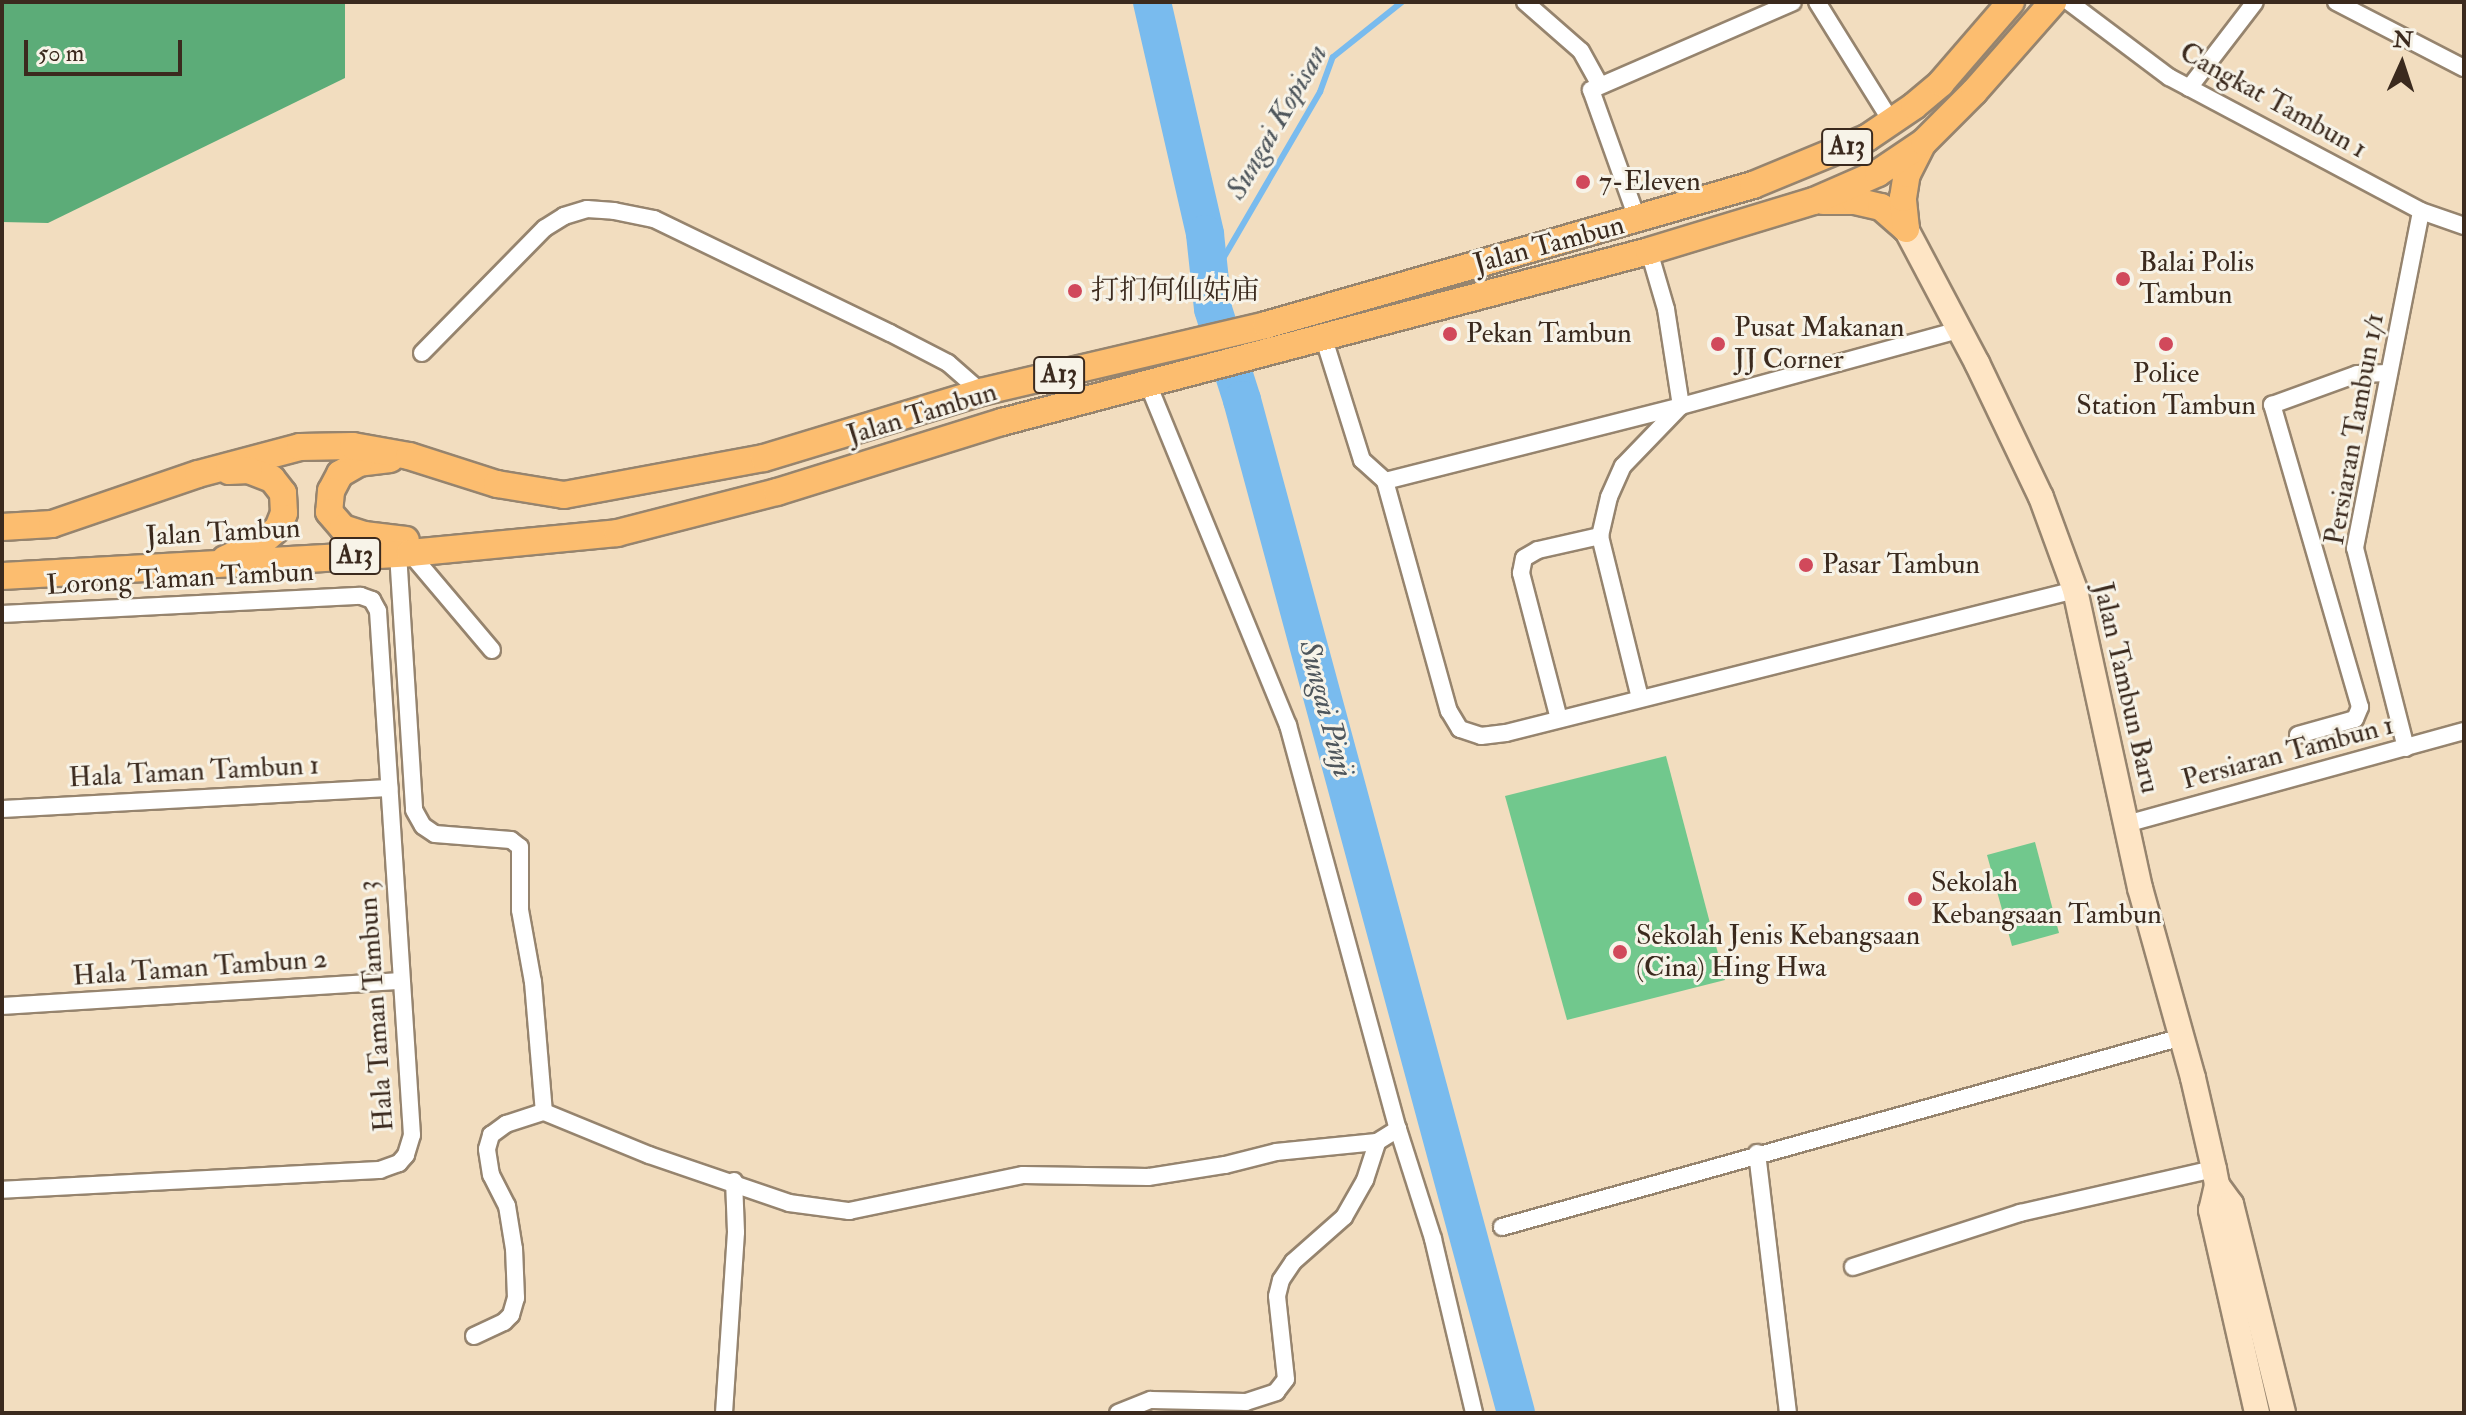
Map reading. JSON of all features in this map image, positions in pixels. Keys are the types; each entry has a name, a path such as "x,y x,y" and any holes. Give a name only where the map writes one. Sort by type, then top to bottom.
{"main road":[{"name":"Jalan Tambun","path":"2,527 52,524 198,474 300,447 353,446 409,456 497,484 564,495 764,458 981,392 1266,325 1638,221 1817,161 1867,138 1941,83 2011,2"},
{"name":"Jalan Tambun","path":"2,576 404,553 617,533 705,512 1002,422 1649,251 1814,201 1878,173 1924,142 1974,92 2053,2"},
{"path":"1906,229 1903,198 1907,174 1924,142"},
{"path":"1814,201 1855,201 1881,207 1906,229"},
{"name":"Jalan Tambun Baru","path":"1906,229 2041,497 2075,590 2126,824 2216,1177 2231,1204 2283,1413"},
{"path":"409,456 359,463 340,474 331,491 329,512 343,528 364,535 466,547"},
{"path":"198,474 249,470 272,479 283,493 284,513 278,528 262,542 210,566"},
{"name":"Jalan Tambun Baru","path":"2216,1177 2211,1210 2257,1413"}],"street":[{"path":"1525,2 1581,51 1600,85"},
{"path":"1638,221 1591,90 1793,2"},
{"path":"1817,2 1891,121"},
{"name":"Cangkat Tambun 1","path":"2069,2 2169,77 2421,211 2464,226"},
{"path":"2189,88 2255,2"},
{"path":"2336,2 2464,68"},
{"path":"422,353 545,228 587,209 654,219 948,363 981,392"},
{"name":"Persiaran Tambun 1/1","path":"2406,748 2355,548 2421,211"},
{"path":"1649,251 1666,309 1681,406"},
{"path":"1385,481 1681,406 1959,330"},
{"path":"1324,339 1362,460 1385,481 1449,711 1460,729 1481,736 1559,719 2075,590"},
{"path":"2298,735 2355,719 2360,707 2272,405 2357,374 2389,373"},
{"path":"1148,384 1288,725 1398,1129 1433,1239 1474,1413"},
{"path":"1640,698 1600,536 1609,497 1623,466 1681,406"},
{"path":"1559,719 1521,573 1524,558 1538,550 1600,536"},
{"path":"404,553 492,650"},
{"path":"404,553 414,810 423,826 435,834 511,840 520,847 520,910 533,982 540,1096 544,1112"},
{"name":"Lorong Taman Tambun","path":"2,614 361,596"},
{"name":"Hala Taman Tambun 3","path":"2,1190 390,1168 406,1155 412,1135 378,611 372,600 361,596"},
{"name":"Persiaran Tambun 1","path":"2126,824 2464,731"},
{"name":"Hala Taman Tambun 1","path":"2,809 389,788"},
{"name":"Hala Taman Tambun 2","path":"2,1006 401,981"},
{"path":"1502,1227 1757,1153 2182,1037"},
{"path":"474,1336 504,1322 511,1315 516,1298 514,1249 507,1206 491,1175 487,1149 491,1135 506,1124 544,1112 649,1155 734,1181 789,1203 849,1211 1023,1175 1148,1177 1225,1165 1276,1152 1377,1142 1398,1129"},
{"path":"1118,1413 1151,1400 1246,1402 1276,1392 1286,1379 1277,1296 1281,1280 1293,1262 1344,1217 1365,1180 1377,1142"},
{"path":"1757,1153 1788,1413"},
{"path":"1853,1267 2020,1213 2216,1177"},
{"path":"724,1413 735,1247 734,1181"}],"green space":[{"path":"2,2 345,2 345,78 48,223 2,222"},
{"path":"1666,756 1725,980 1567,1020 1505,796"},
{"path":"2035,842 2059,933 2012,946 1987,855"}],"waterway":[{"name":"Sungai Pinji","path":"1152,2 1205,234 1213,309 1242,400 1516,1413"},
{"name":"Sungai Kopisan","path":"1210,281 1320,92 1333,57 1402,2"}],"place":[{"name":"7-Eleven","path":"1583,182"},
{"name":"Balai Polis Tambun","path":"2123,279"},
{"name":"打扪何仙姑庙","path":"1075,291"},
{"name":"Pekan Tambun","path":"1450,334"},
{"name":"Pusat Makanan JJ Corner","path":"1718,344"},
{"name":"Police Station Tambun","path":"2166,344"},
{"name":"Pasar Tambun","path":"1806,565"},
{"name":"Sekolah Kebangsaan Tambun","path":"1915,899"},
{"name":"Sekolah Jenis Kebangsaan (Cina) Hing Hwa","path":"1620,952"}]}
